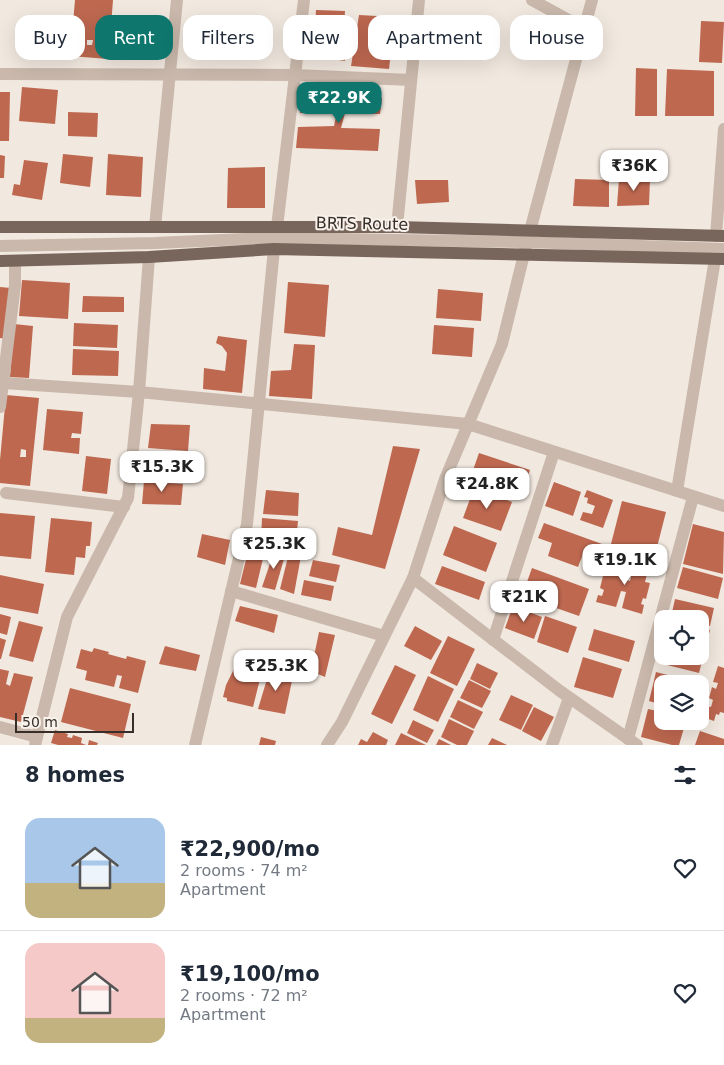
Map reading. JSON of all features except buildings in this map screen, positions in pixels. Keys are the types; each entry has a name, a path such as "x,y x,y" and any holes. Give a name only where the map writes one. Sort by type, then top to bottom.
{"main road":[{"path":"0,227 397,227 527,242 719,259"},
{"path":"0,261 149,257 274,249 720,236"}],"street":[{"path":"155,227 177,0"},
{"path":"278,227 304,0"},
{"path":"397,227 419,0"},
{"path":"532,0 559,15"},
{"path":"588,15 592,0"},
{"path":"327,745 342,722 413,578 445,478 502,344 527,242 577,60"},
{"path":"0,74 295,75 411,80"},
{"path":"720,236 724,129"},
{"name":"BRTS Route","path":"0,246 155,243 270,238 527,242 724,248"},
{"path":"195,745 247,524 274,249"},
{"path":"0,727 36,741 68,617 128,498 139,392 149,257"},
{"path":"677,491 719,259"},
{"path":"0,407 15,285 15,261"},
{"path":"4,383 139,392 468,424 724,506"},
{"path":"492,640 554,452"},
{"path":"6,493 124,507"},
{"path":"413,578 569,698 633,742 693,496"},
{"path":"232,591 384,636"},
{"path":"552,745 569,698"}]}
